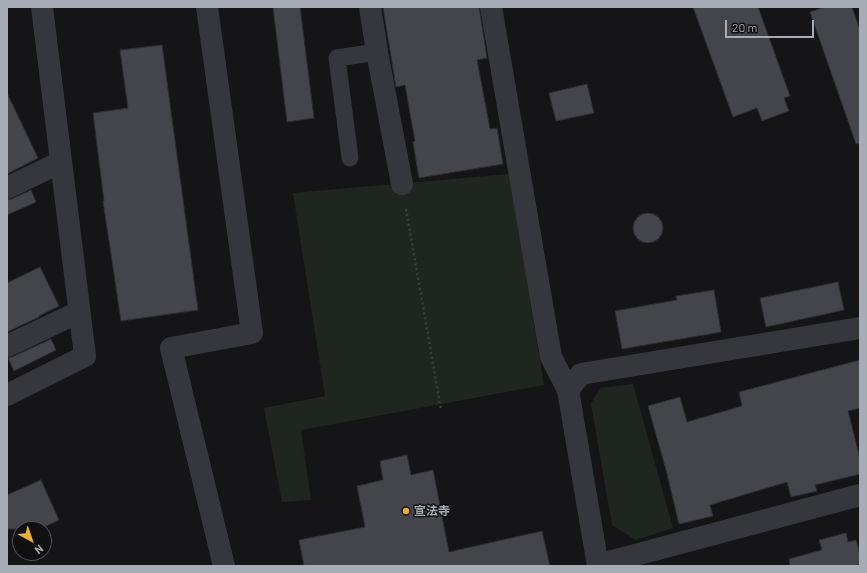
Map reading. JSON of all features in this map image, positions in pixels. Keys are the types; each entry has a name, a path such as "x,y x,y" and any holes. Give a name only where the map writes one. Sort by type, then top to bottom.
{"street":[{"path":"7,395 84,356 42,7"},
{"path":"207,7 252,333 170,348 224,566"},
{"path":"370,7 402,184"},
{"path":"491,7 551,357 568,390 598,566 860,495"},
{"path":"7,188 61,162"},
{"path":"7,346 79,312"},
{"path":"568,390 581,374 860,328"}],"lane":[{"path":"350,158 337,58 377,52"}],"path":[{"path":"402,184 441,410"}],"shaded area":[{"path":"509,174 544,385 301,430 311,500 282,502 264,408 325,396 293,193"},
{"path":"633,384 673,528 636,540 612,525 591,404 600,388"}],"building":[{"path":"273,7 300,7 314,118 287,122"},
{"path":"383,7 479,7 487,58 477,60 490,129 497,128 503,164 419,178 413,142 415,141 405,85 396,87"},
{"path":"693,7 758,7 790,96 784,98 789,111 762,121 757,108 733,117"},
{"path":"825,7 852,7 860,30 860,143 856,144 810,12"},
{"path":"162,45 198,310 121,321 103,201 93,113 128,108 120,50"},
{"path":"587,84 594,113 556,121 549,93"},
{"path":"7,93 38,158 7,174"},
{"path":"31,190 36,202 7,215 7,200"},
{"path":"648,213 659,217 663,228 659,239 648,243 637,239 633,228 637,217"},
{"path":"40,267 59,306 7,332 7,283"},
{"path":"838,282 844,310 766,327 760,298"},
{"path":"714,290 721,332 622,349 615,311 677,300 676,296"},
{"path":"51,339 56,350 14,371 8,358"},
{"path":"860,360 860,408 848,411 860,459 860,474 815,485 817,491 791,497 787,482 710,505 713,516 679,524 648,406 680,397 687,422 742,406 739,392"},
{"path":"407,455 411,475 433,470 449,552 542,531 550,566 304,566 299,540 365,527 357,486 383,480 380,461"},
{"path":"41,480 59,520 52,523 52,521 12,521 12,529 7,529 7,495"},
{"path":"846,533 848,542 856,540 860,554 860,566 790,566 789,559 822,550 819,540"}],"place":[{"name":"宣法寺","path":"406,511"}]}
